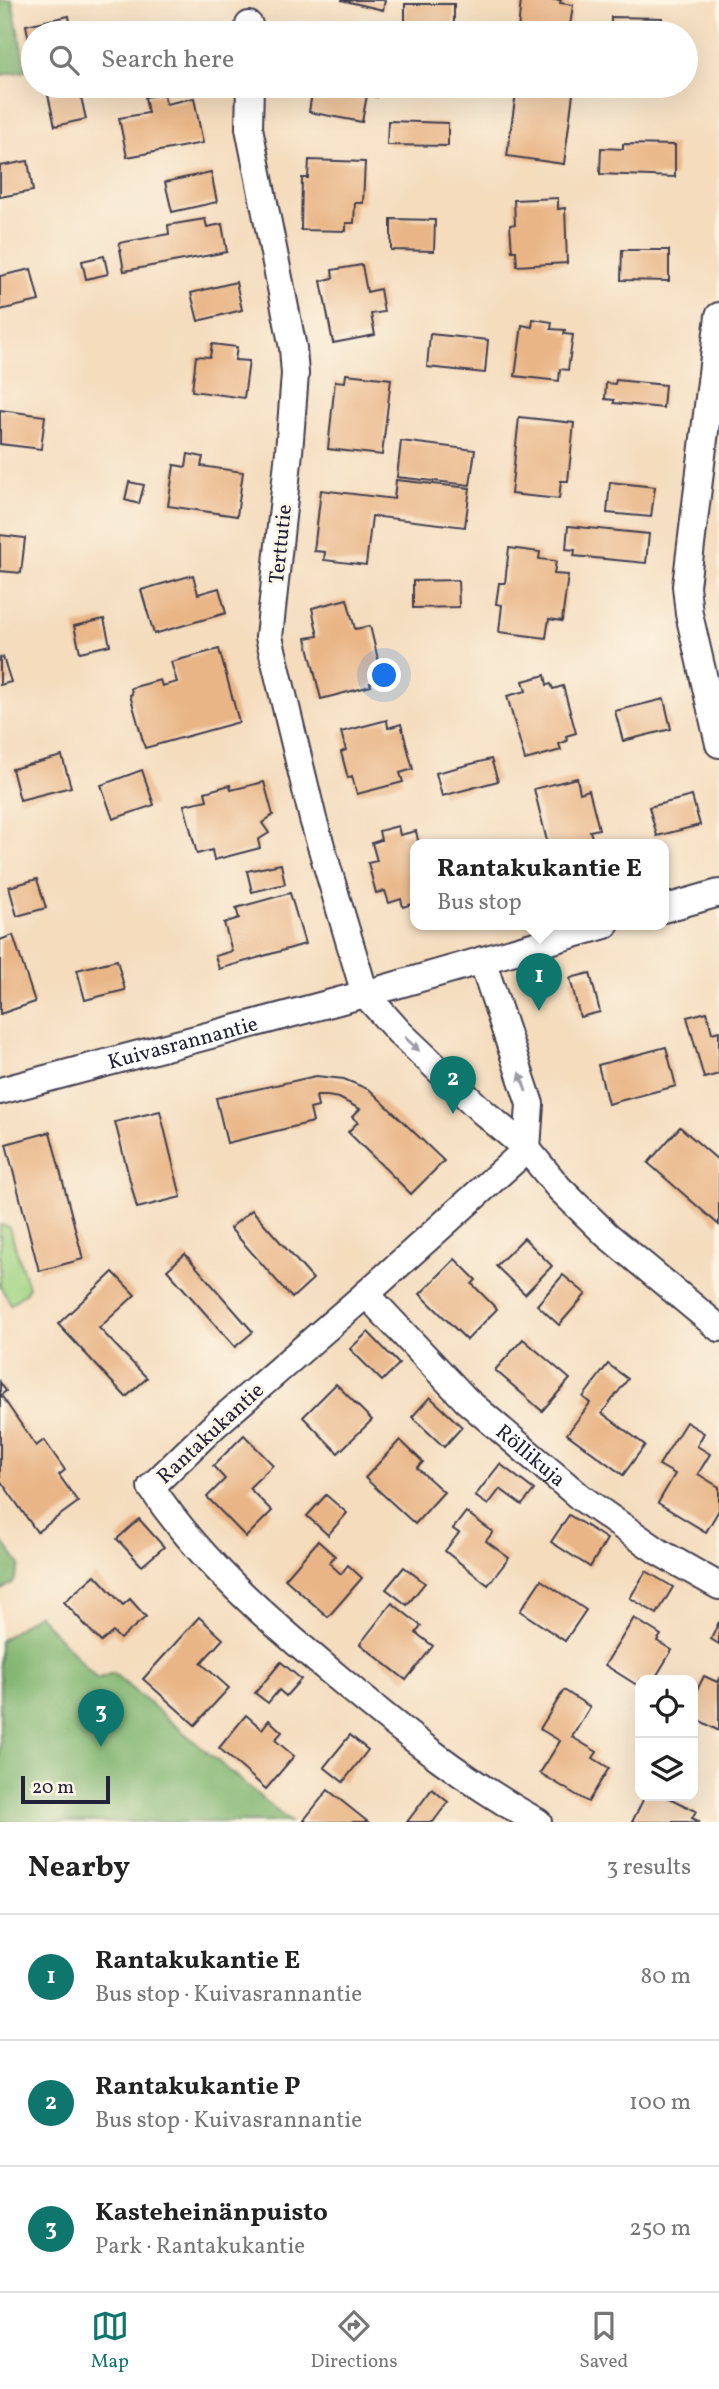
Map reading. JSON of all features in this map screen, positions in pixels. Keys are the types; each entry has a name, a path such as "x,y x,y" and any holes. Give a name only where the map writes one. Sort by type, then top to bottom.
{"street":[{"name":"Terttutie","path":"250,98 249,128 293,348 295,374 269,638 313,819 365,995"},
{"path":"719,316 687,586 689,614 719,744"},
{"path":"669,907 719,893"},
{"name":"Kuivasrannantie","path":"0,1091 365,995 587,930"},
{"path":"482,960 530,1104 527,1149"},
{"path":"365,995 399,1032 483,1112 527,1149 559,1188 607,1235 719,1328"},
{"name":"Rantakukantie","path":"527,1149 214,1426 151,1487 175,1522 272,1623 395,1725 512,1808 538,1822"},
{"name":"Röllikuja","path":"366,1294 466,1401 580,1497 659,1552 719,1586"}],"green space":[{"path":"0,0 12,0 21,46 21,72 0,75"},
{"path":"0,1225 9,1227 28,1287 26,1292 11,1304 0,1286"},
{"path":"0,1538 20,1565 14,1582 0,1591"},
{"path":"38,1614 97,1679 113,1673 290,1822 0,1822 0,1641"}],"building":[{"path":"341,0 385,0 383,10"},
{"path":"521,0 561,0 560,3 573,5 571,21 519,21"},
{"path":"405,4 454,4 454,21 405,21"},
{"path":"69,16 70,21 45,21"},
{"path":"611,17 662,18 662,21 611,21"},
{"path":"49,98 81,98 86,119 55,126"},
{"path":"145,98 165,98 166,104 194,98 203,143 127,157 119,118 148,113"},
{"path":"311,98 366,98 362,122 309,112"},
{"path":"515,98 572,98 564,164 507,156"},
{"path":"388,121 448,123 448,146 387,145"},
{"path":"623,144 675,145 675,177 600,174 601,148 623,149"},
{"path":"309,160 365,162 363,203 355,203 354,223 346,223 346,231 301,230 302,178 308,178"},
{"path":"28,161 33,191 0,197 0,166"},
{"path":"211,172 217,202 172,212 165,182"},
{"path":"558,198 558,209 565,208 567,263 517,266 516,251 512,251 510,225 515,224 514,200"},
{"path":"205,219 207,227 222,224 227,252 124,271 119,243 169,234 168,225"},
{"path":"391,219 435,220 434,251 391,250"},
{"path":"622,250 669,250 669,281 621,280"},
{"path":"104,256 108,274 86,279 82,261"},
{"path":"362,265 367,292 380,289 384,312 371,314 375,335 333,343 321,281 333,278 332,270"},
{"path":"31,269 39,301 0,310 0,276"},
{"path":"236,282 242,310 198,321 191,293"},
{"path":"533,319 552,322 551,329 565,330 564,334 573,335 568,370 560,369 559,381 515,376 522,325 532,327"},
{"path":"430,334 488,340 485,373 427,367"},
{"path":"212,344 237,347 235,360 249,361 244,398 192,391 196,356 210,357"},
{"path":"346,374 391,379 382,455 328,449 335,381 345,382"},
{"path":"616,380 665,385 663,408 614,403 614,400 605,399 606,383 615,384"},
{"path":"0,410 45,416 41,449 0,444"},
{"path":"519,417 574,423 568,481 561,481 559,499 511,494"},
{"path":"401,441 475,450 470,485 397,477"},
{"path":"188,454 203,457 201,466 243,472 237,516 168,506 174,465 186,467"},
{"path":"396,480 470,488 465,527 372,516 366,565 324,560 325,552 314,551 321,490 394,499"},
{"path":"129,482 144,485 139,504 125,500"},
{"path":"610,482 655,487 651,517 607,513"},
{"path":"568,526 649,534 646,563 574,556 575,550 566,549"},
{"path":"0,535 25,538 21,573 0,571"},
{"path":"509,548 540,552 539,559 556,561 554,574 568,575 562,621 549,619 546,638 499,632 502,605 496,604 499,583 505,583"},
{"path":"193,575 198,594 219,588 226,613 154,634 141,590"},
{"path":"458,580 459,607 413,608 413,581"},
{"path":"347,599 355,629 370,626 383,680 370,683 371,686 321,699 306,638 318,636 312,608"},
{"path":"104,619 110,645 80,652 74,626"},
{"path":"219,649 239,722 145,748 130,695 131,688 160,680 162,686 177,682 171,662"},
{"path":"3,657 11,682 0,685 0,658"},
{"path":"545,675 547,685 551,684 553,689 563,686 576,733 566,736 567,741 559,744 561,750 525,760 507,696 526,691 523,681"},
{"path":"664,699 671,729 623,741 615,711"},
{"path":"387,720 388,728 401,724 413,769 400,773 403,782 357,794 352,776 348,778 341,752 346,750 341,732"},
{"path":"62,756 71,787 20,800 12,769"},
{"path":"491,759 498,781 442,796 436,773"},
{"path":"142,770 154,805 113,819 101,785"},
{"path":"577,778 580,793 589,790 599,829 590,831 592,839 546,839 534,789"},
{"path":"264,782 273,815 262,823 269,833 258,840 260,848 214,860 212,850 197,854 184,805 207,800 205,792 230,785 231,790"},
{"path":"692,796 700,825 657,836 649,807"},
{"path":"398,826 400,835 416,831 418,839 410,839 410,905 403,907 401,899 389,903 385,891 376,893 368,863 377,861 372,843 381,840 379,831"},
{"path":"281,864 285,884 252,892 247,871"},
{"path":"37,879 46,908 17,916 9,887"},
{"path":"290,893 305,944 219,969 215,956 232,951 224,923 239,918 236,908"},
{"path":"13,935 35,1002 0,1014 0,940"},
{"path":"117,960 125,990 85,1000 77,970"},
{"path":"590,973 600,1012 580,1017 570,978"},
{"path":"707,1012 712,1033 719,1031 719,1074 704,1078 687,1017"},
{"path":"666,1047 676,1086 608,1104 598,1065"},
{"path":"316,1076 344,1079 370,1090 444,1161 411,1194 348,1132 358,1122 352,1117 360,1109 339,1098 327,1096 316,1096 318,1107 310,1109 313,1122 227,1143 216,1098"},
{"path":"160,1111 181,1197 137,1208 115,1122"},
{"path":"680,1127 719,1161 719,1225 648,1163"},
{"path":"50,1132 83,1259 39,1271 6,1144"},
{"path":"252,1210 313,1279 292,1298 230,1228"},
{"path":"524,1238 552,1266 525,1294 496,1266"},
{"path":"185,1254 253,1332 235,1347 167,1270"},
{"path":"455,1259 476,1280 472,1284 497,1309 467,1340 420,1294"},
{"path":"113,1272 135,1295 99,1328 147,1378 126,1397 58,1324"},
{"path":"563,1275 586,1294 559,1325 537,1305"},
{"path":"368,1332 399,1364 382,1381 350,1349"},
{"path":"523,1339 570,1379 542,1411 495,1370"},
{"path":"608,1364 628,1379 602,1413 645,1445 623,1475 567,1434 590,1403 583,1397"},
{"path":"0,1382 6,1391 1,1395 36,1446 44,1440 65,1470 59,1475 78,1502 37,1532 0,1480"},
{"path":"336,1384 372,1420 338,1453 303,1417"},
{"path":"430,1397 462,1427 444,1447 412,1417"},
{"path":"686,1422 704,1433 697,1446 710,1454 698,1474 719,1487 719,1510 706,1532 658,1503 675,1474 659,1465"},
{"path":"244,1435 273,1465 249,1488 272,1511 246,1537 207,1497 225,1479 213,1466"},
{"path":"400,1440 423,1462 417,1468 444,1492 415,1524 365,1478"},
{"path":"500,1464 534,1490 522,1505 500,1489 488,1505 475,1496"},
{"path":"326,1495 347,1513 328,1535 307,1516"},
{"path":"466,1512 493,1532 486,1541 509,1558 488,1585 445,1551 459,1533 453,1529"},
{"path":"569,1515 607,1539 590,1567 551,1542"},
{"path":"139,1519 164,1547 142,1566 117,1539"},
{"path":"318,1541 335,1556 329,1563 341,1574 348,1565 362,1578 328,1617 285,1579"},
{"path":"404,1567 425,1583 407,1605 386,1589"},
{"path":"646,1571 673,1587 657,1614 630,1598"},
{"path":"95,1575 123,1605 130,1599 146,1617 120,1639 113,1632 101,1642 64,1602"},
{"path":"541,1580 586,1610 565,1641 520,1611"},
{"path":"392,1603 421,1626 416,1633 433,1646 406,1680 360,1644"},
{"path":"199,1617 223,1639 201,1663 229,1688 195,1725 143,1679"},
{"path":"634,1618 661,1635 657,1641 672,1650 657,1675 635,1675 635,1684 605,1665"},
{"path":"719,1622 719,1644 711,1639"},
{"path":"281,1662 301,1679 286,1696 279,1690 268,1703 255,1693"},
{"path":"704,1676 717,1682 719,1679 719,1731 698,1720 698,1688"},
{"path":"564,1690 590,1707 572,1737 597,1752 593,1758 609,1768 588,1802 540,1773 560,1741 540,1729"},
{"path":"246,1715 262,1729 269,1720 282,1732 275,1740 294,1756 266,1789 219,1748"},
{"path":"350,1735 368,1750 343,1782 324,1767"},
{"path":"432,1789 448,1802 433,1822 407,1822"},
{"path":"328,1790 368,1822 304,1820"},
{"path":"642,1801 675,1801 696,1811 692,1818 700,1822 632,1822"}],"place":[{"name":"Rantakukantie E","path":"539,1011"},
{"name":"Rantakukantie P","path":"453,1114"},
{"name":"Kasteheinänpuisto","path":"101,1747"}]}
